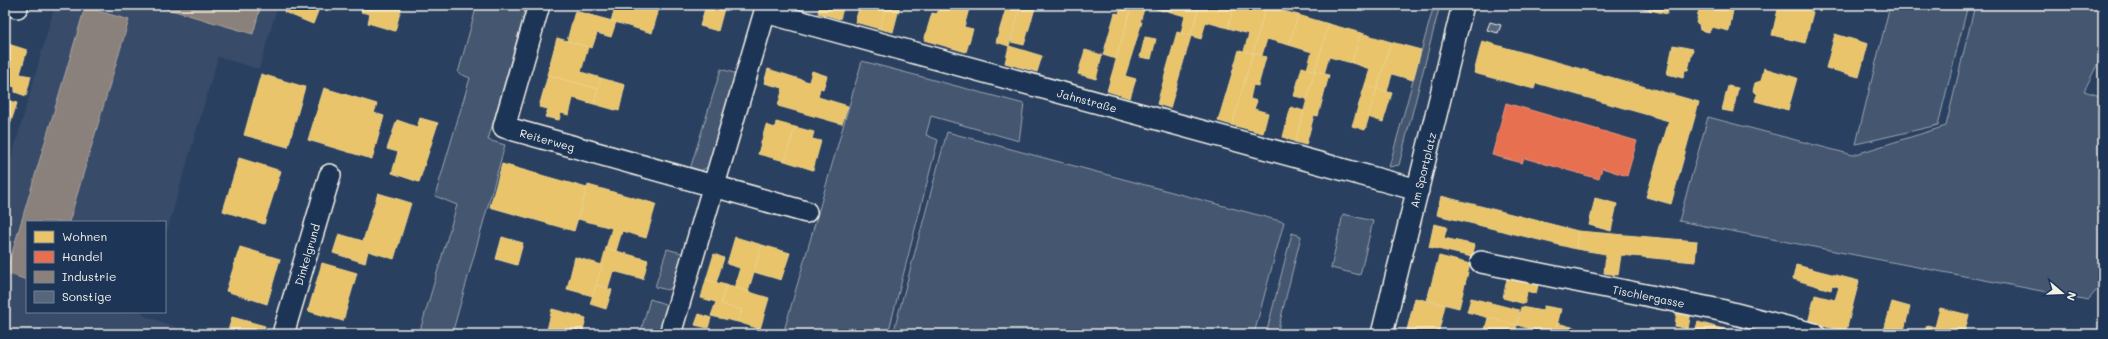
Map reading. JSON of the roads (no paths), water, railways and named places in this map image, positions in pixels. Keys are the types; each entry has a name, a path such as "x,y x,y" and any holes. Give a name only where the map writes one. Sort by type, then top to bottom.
{"street":[{"name":"Reiterweg","path":"539,5 504,127 713,184 806,212"},
{"name":"Am Sportplatz","path":"1382,334 1463,5"},
{"path":"670,334 766,8"},
{"name":"Jahnstraße","path":"766,8 1418,190"},
{"name":"Dinkelgrund","path":"282,334 330,175"},
{"name":"Tischlergasse","path":"1481,262 1720,310 1814,334"}]}
